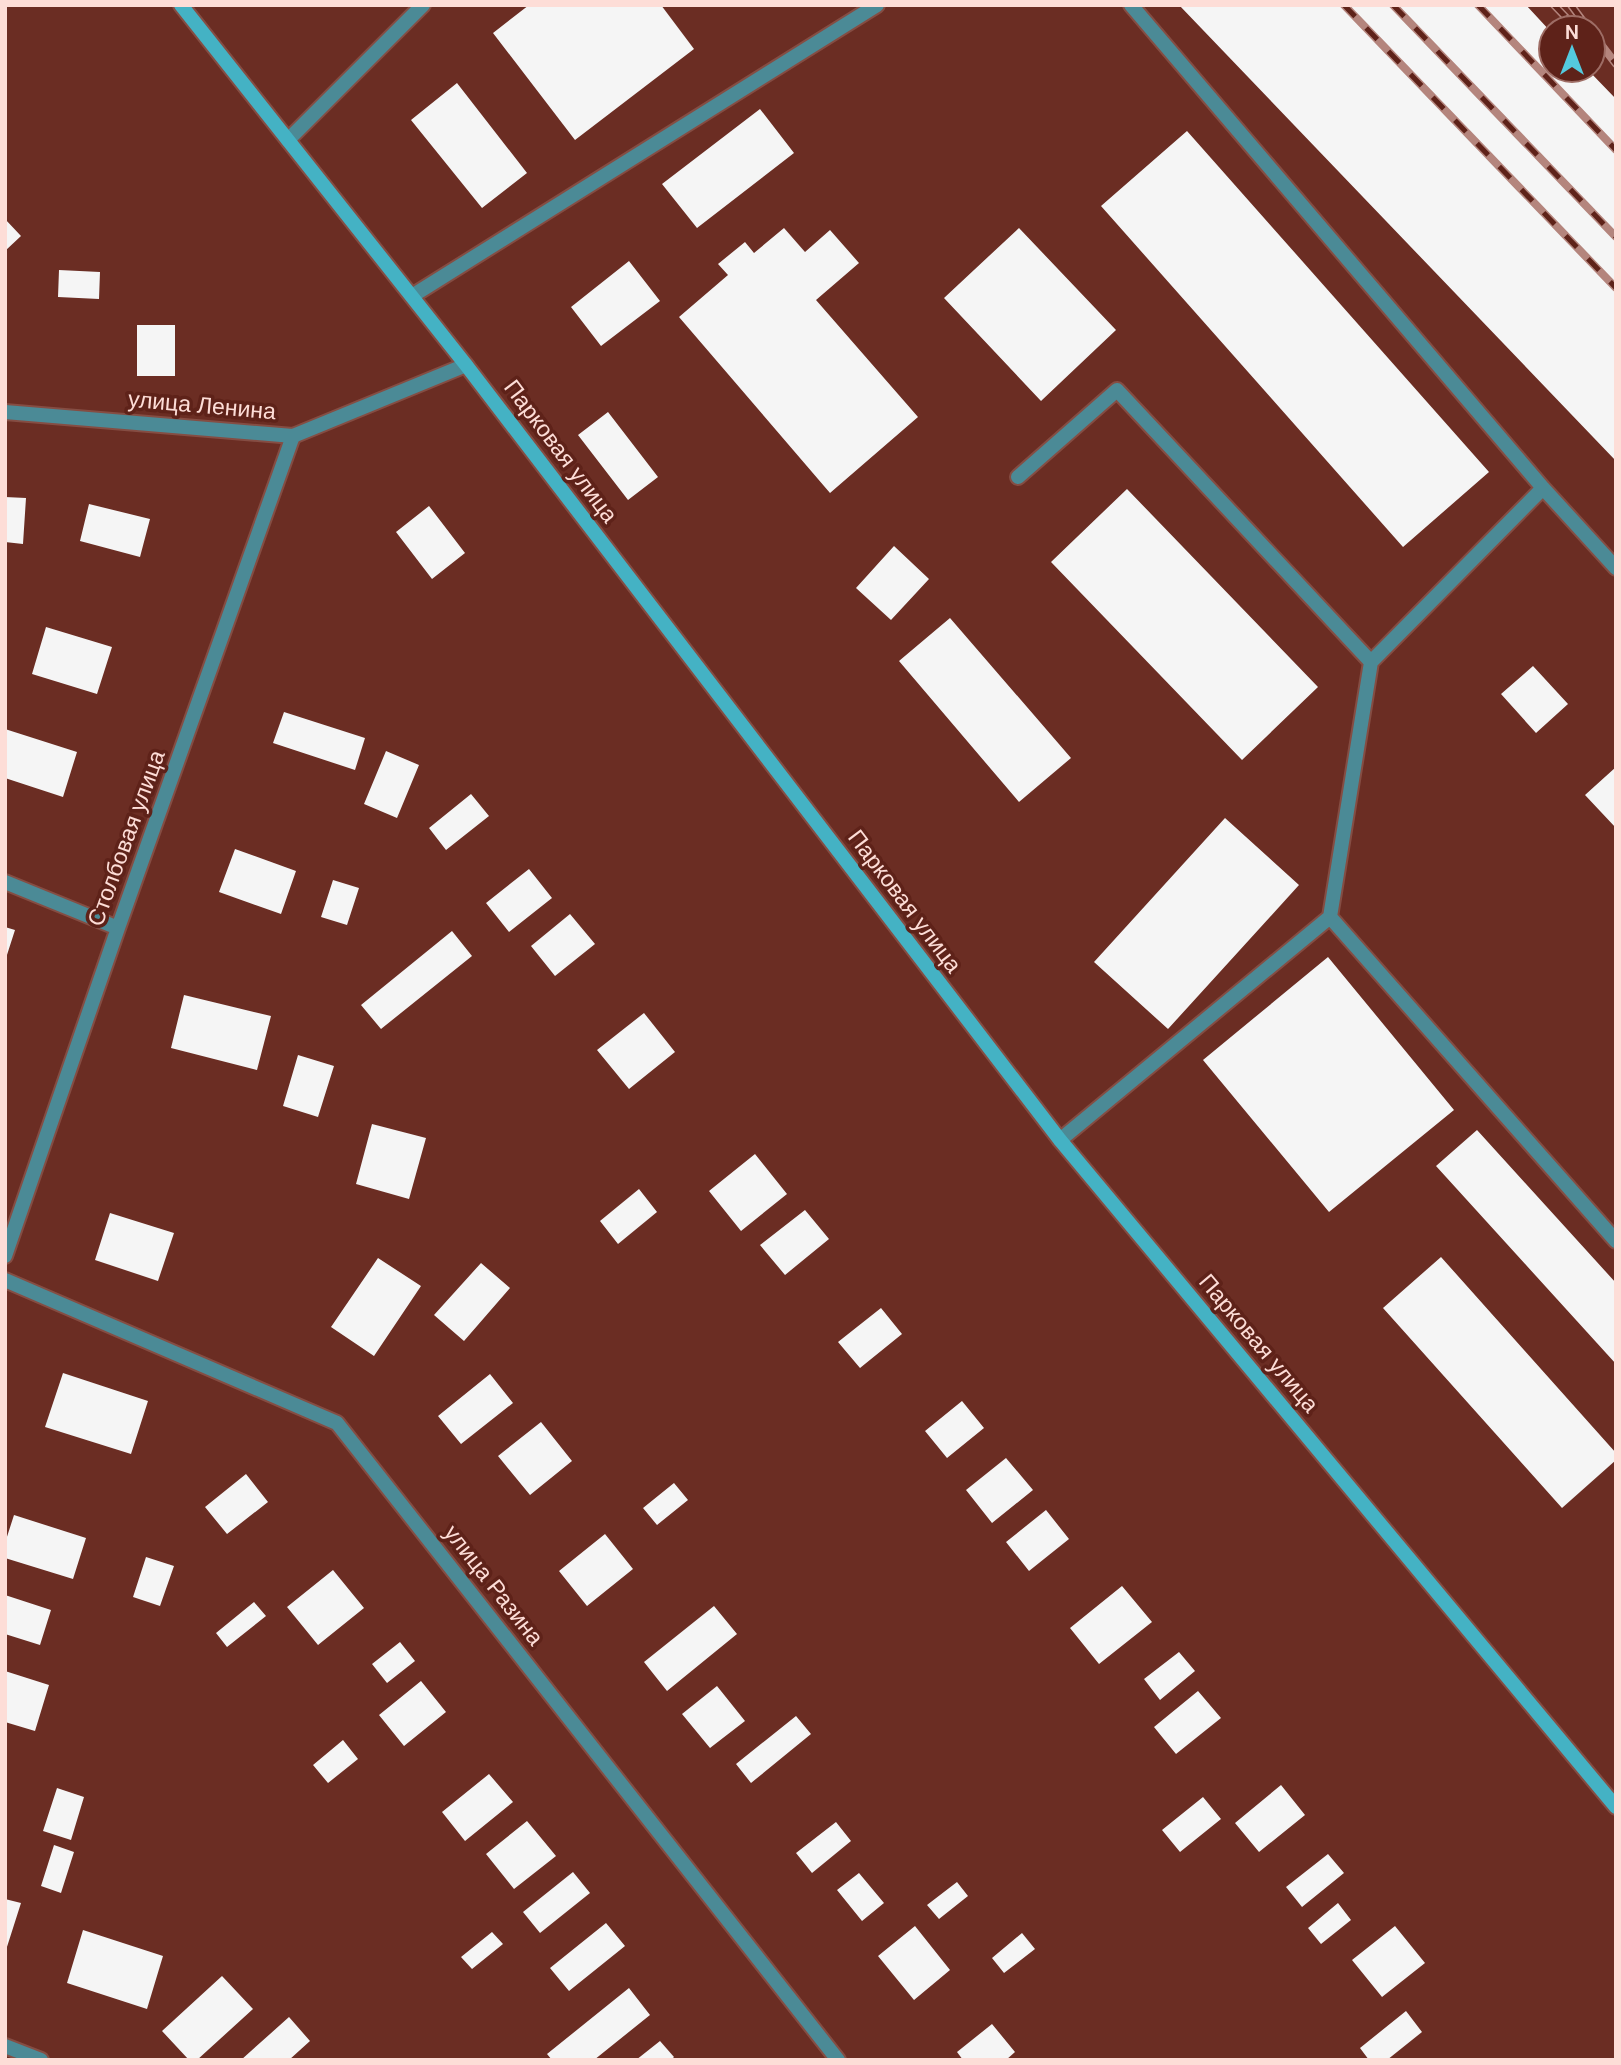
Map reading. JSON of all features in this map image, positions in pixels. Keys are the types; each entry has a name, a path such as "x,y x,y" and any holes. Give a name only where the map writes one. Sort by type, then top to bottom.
{"main road":[{"name":"Парковая улица","path":"181,5 466,365 1060,1140 1616,1807"}],"street":[{"path":"288,140 423,5"},
{"path":"412,296 877,5"},
{"path":"1131,5 1543,488 1616,568"},
{"name":"улица Ленина","path":"5,411 293,436 466,365"},
{"path":"1018,477 1117,390 1371,662"},
{"name":"Столбовая улица","path":"5,1256 293,436"},
{"path":"1060,1140 1330,917 1371,662 1543,488"},
{"path":"5,882 118,928"},
{"path":"1330,917 1616,1241"},
{"name":"улица Разина","path":"5,1280 337,1423 838,2060"},
{"path":"5,2046 41,2060"}],"building":[{"path":"529,5 661,5 694,49 575,140 493,33"},
{"path":"1179,5 1526,5 1537,17 1537,84 1602,84 1616,99 1616,461"},
{"path":"457,83 527,173 482,208 411,120"},
{"path":"760,109 794,153 697,228 662,184"},
{"path":"1187,131 1489,472 1403,547 1101,206"},
{"path":"5,219 21,236 5,251"},
{"path":"784,228 805,252 830,230 859,263 816,300 918,417 830,493 679,317 728,275 718,264 745,242 754,253"},
{"path":"1019,228 1116,330 1041,401 944,298"},
{"path":"629,261 660,301 601,346 571,307"},
{"path":"59,270 100,272 99,299 58,297"},
{"path":"137,325 175,325 175,376 137,376"},
{"path":"608,412 658,477 628,500 578,435"},
{"path":"1127,489 1318,687 1242,760 1051,562"},
{"path":"5,497 26,498 23,544 5,542"},
{"path":"89,504 150,519 140,557 80,541"},
{"path":"429,506 465,553 432,579 396,532"},
{"path":"894,546 929,579 891,620 856,588"},
{"path":"950,618 1071,758 1019,802 899,661"},
{"path":"46,627 112,647 97,694 32,674"},
{"path":"1533,666 1568,704 1536,733 1501,694"},
{"path":"284,712 365,738 355,770 273,743"},
{"path":"5,729 77,752 63,797 5,778"},
{"path":"386,751 419,765 397,818 364,804"},
{"path":"1616,767 1616,828 1585,795"},
{"path":"471,794 489,816 446,850 429,828"},
{"path":"1225,818 1299,885 1168,1029 1094,962"},
{"path":"235,849 296,871 281,914 219,892"},
{"path":"529,869 552,898 509,932 486,903"},
{"path":"333,880 359,888 347,925 321,917"},
{"path":"570,914 595,944 555,976 531,946"},
{"path":"5,927 15,930 6,958 5,958"},
{"path":"452,931 472,956 381,1029 361,1005"},
{"path":"1328,957 1454,1110 1329,1212 1203,1060"},
{"path":"184,995 271,1016 257,1070 171,1048"},
{"path":"644,1013 675,1052 629,1089 597,1050"},
{"path":"298,1055 334,1066 318,1117 283,1106"},
{"path":"372,1124 426,1138 409,1199 356,1184"},
{"path":"1477,1130 1616,1283 1616,1364 1436,1166"},
{"path":"755,1154 787,1194 741,1231 709,1191"},
{"path":"639,1189 657,1212 618,1244 600,1221"},
{"path":"805,1210 829,1239 785,1275 760,1245"},
{"path":"110,1213 174,1233 158,1281 95,1260"},
{"path":"1441,1257 1616,1453 1616,1460 1562,1508 1383,1308"},
{"path":"378,1258 421,1286 374,1356 331,1327"},
{"path":"481,1263 510,1288 464,1341 434,1315"},
{"path":"881,1308 902,1334 860,1368 838,1342"},
{"path":"63,1373 148,1401 131,1454 45,1427"},
{"path":"490,1374 513,1403 461,1444 438,1416"},
{"path":"962,1401 984,1428 947,1458 925,1431"},
{"path":"541,1422 572,1461 530,1495 498,1456"},
{"path":"1006,1458 1033,1490 992,1523 966,1490"},
{"path":"246,1474 268,1502 227,1534 205,1507"},
{"path":"674,1483 688,1500 657,1525 643,1508"},
{"path":"1046,1510 1069,1539 1029,1571 1006,1542"},
{"path":"14,1515 86,1538 73,1579 5,1558 5,1543"},
{"path":"605,1534 633,1569 587,1606 559,1571"},
{"path":"146,1557 174,1566 160,1606 133,1597"},
{"path":"333,1570 364,1608 318,1645 287,1607"},
{"path":"1122,1586 1152,1622 1099,1664 1070,1628"},
{"path":"5,1595 51,1610 40,1645 5,1634"},
{"path":"254,1602 266,1616 227,1647 216,1633"},
{"path":"714,1606 737,1634 667,1691 644,1662"},
{"path":"400,1642 415,1661 387,1683 372,1664"},
{"path":"1179,1652 1195,1671 1160,1700 1144,1679"},
{"path":"5,1671 49,1685 35,1731 5,1722"},
{"path":"421,1681 446,1712 404,1746 379,1715"},
{"path":"717,1686 745,1721 710,1748 682,1714"},
{"path":"1198,1691 1221,1718 1176,1754 1154,1727"},
{"path":"796,1716 811,1734 751,1783 736,1764"},
{"path":"343,1740 358,1759 328,1783 313,1765"},
{"path":"489,1774 513,1802 465,1841 442,1812"},
{"path":"1281,1785 1305,1815 1259,1852 1235,1823"},
{"path":"57,1788 84,1797 71,1840 43,1831"},
{"path":"1203,1797 1221,1819 1180,1852 1162,1830"},
{"path":"527,1821 556,1856 514,1889 486,1854"},
{"path":"836,1822 851,1841 812,1873 796,1853"},
{"path":"54,1845 74,1852 61,1893 41,1886"},
{"path":"1328,1854 1344,1873 1302,1907 1286,1887"},
{"path":"573,1872 590,1893 540,1933 523,1912"},
{"path":"859,1873 884,1903 862,1921 837,1890"},
{"path":"957,1882 968,1896 939,1919 927,1905"},
{"path":"5,1899 21,1903 6,1950 5,1949"},
{"path":"1338,1903 1351,1920 1321,1944 1308,1928"},
{"path":"606,1923 625,1946 569,1991 550,1968"},
{"path":"915,1926 950,1970 914,2000 878,1956"},
{"path":"1395,1926 1425,1963 1382,1997 1352,1960"},
{"path":"83,1930 163,1956 147,2009 67,1983"},
{"path":"492,1932 503,1944 472,1969 461,1957"},
{"path":"1022,1933 1035,1949 1004,1973 992,1958"},
{"path":"222,1976 253,2009 197,2060 189,2060 162,2031"},
{"path":"629,1988 650,2015 594,2060 552,2060 547,2054"},
{"path":"1406,2011 1422,2032 1387,2060 1369,2060 1360,2048"},
{"path":"289,2017 310,2041 289,2060 241,2060"},
{"path":"992,2024 1015,2052 1006,2060 963,2060 957,2052"},
{"path":"660,2041 674,2057 671,2060 636,2060"}],"railway":[{"path":"1344,5 1616,288"},
{"path":"1393,5 1616,237"},
{"path":"1478,5 1616,150"},
{"path":"1554,5 1563,14"},
{"path":"1571,5 1578,14"},
{"path":"1607,52 1616,64"}]}
